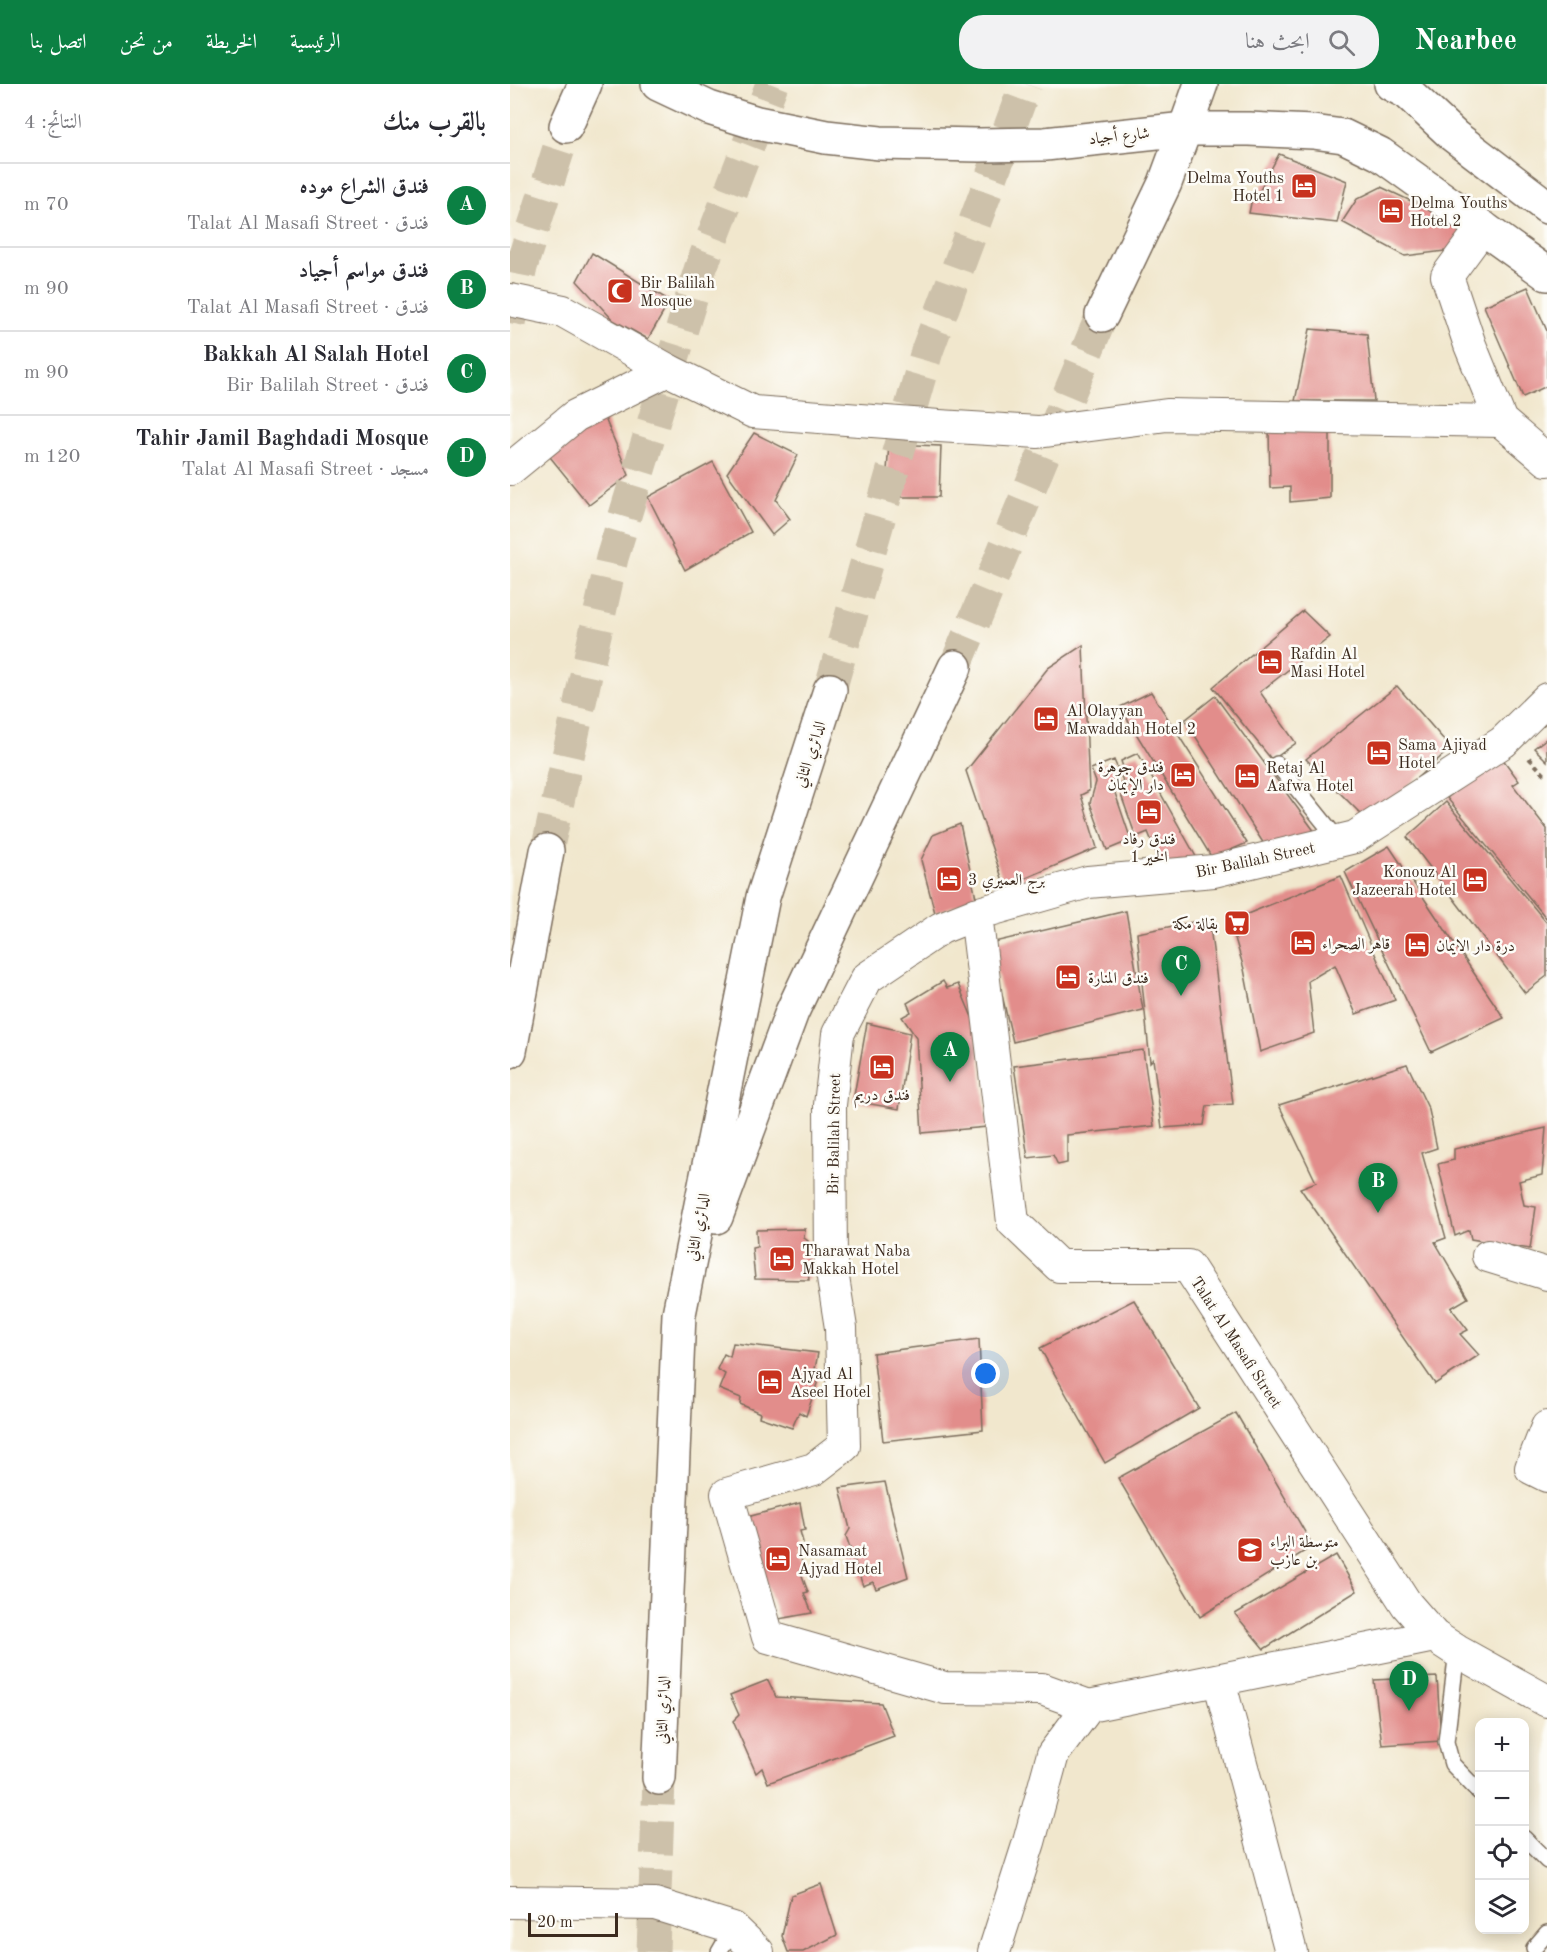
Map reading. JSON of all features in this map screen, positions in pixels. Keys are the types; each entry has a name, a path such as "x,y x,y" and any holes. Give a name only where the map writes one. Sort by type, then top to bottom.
{"main road":[{"path":"566,126 585,84"},
{"name":"شارع أجياد","path":"658,84 709,108 758,123 826,137 880,143 980,146 1045,144 1185,129 1249,129 1343,136 1380,154 1547,274"},
{"path":"1102,315 1165,183 1201,84"},
{"path":"1391,84 1408,93 1454,136 1547,207"},
{"path":"679,1314 792,1012 955,667"},
{"name":"الدائري الثاني","path":"659,1778 679,1314 763,897 830,690"},
{"path":"510,1051 547,851"}],"street":[{"path":"1484,227 1447,276 1470,345 1501,421 1547,460"},
{"path":"510,300 563,311 668,370 753,412 1038,432 1167,414 1501,421"},
{"path":"510,469 575,416 668,370"},
{"name":"Bir Balilah Street","path":"1089,1706 1042,1689 945,1688 768,1637 726,1494 814,1469 844,1446 841,1328 831,1265 830,1105 838,1034 867,978 941,928 976,914 1088,882 1214,871 1355,837 1503,742 1547,699"},
{"name":"Talat Al Masafi Street","path":"976,914 1013,1222 1059,1266 1188,1266 1407,1605 1445,1643 1547,1701"},
{"path":"1488,1256 1547,1275"},
{"path":"1547,1427 1531,1467 1547,1476"},
{"path":"994,1952 1029,1842 1053,1754 1089,1706 1219,1680 1445,1643"},
{"path":"1219,1680 1291,1952"},
{"path":"510,1902 655,1904 726,1940 758,1952"}],"lane":[{"path":"1277,764 1339,841"},
{"path":"1445,1643 1446,1742 1452,1764 1475,1788"},
{"path":"1529,1843 1547,1861"},
{"path":"1534,1948 1547,1932"}],"building":[{"name":"Delma Youths Hotel 1","path":"1279,154 1347,181 1337,223 1249,213 1252,198 1260,190"},
{"name":"Delma Youths Hotel 2","path":"1381,187 1456,222 1469,248 1405,256 1342,222 1357,199"},
{"name":"Bir Balilah Mosque","path":"592,253 670,301 648,339 613,320 577,281"},
{"path":"1528,287 1547,331 1547,386 1523,397 1484,306"},
{"path":"1310,329 1367,334 1374,401 1295,401"},
{"path":"604,416 629,475 589,505 546,452"},
{"path":"1269,428 1330,428 1330,498 1290,502 1290,487 1270,488"},
{"path":"754,433 798,455 776,500 790,519 772,535 727,473"},
{"path":"889,444 941,446 939,497 885,497"},
{"path":"713,462 751,532 685,570 648,497"},
{"name":"Rafdin Al Masi Hotel","path":"1303,611 1330,637 1260,692 1296,743 1272,760 1213,687"},
{"name":"Al Olayyan Mawaddah Hotel 2","path":"1083,645 1089,791 1081,795 1097,848 1005,887 966,771 1048,668"},
{"name":"Sama Ajiyad Hotel","path":"1397,686 1451,748 1368,821 1306,759"},
{"name":"فندق جوهرة دار الإيمان","path":"1151,692 1247,843 1212,858 1120,707"},
{"name":"Retaj Al Aafwa Hotel","path":"1215,696 1315,832 1269,852 1185,720"},
{"path":"1547,740 1547,761 1534,748"},
{"name":"فندق رفاد الخير 1","path":"1138,753 1199,862 1164,871 1148,832 1136,837 1120,792 1129,786 1121,761"},
{"path":"1502,758 1519,781 1513,785 1547,829 1547,919 1447,798 1459,789 1458,783"},
{"path":"1114,760 1123,781 1114,790 1131,840 1107,850 1090,803 1096,782 1091,769"},
{"name":"Konouz Al Jazeerah Hotel","path":"1446,802 1547,923 1547,976 1525,993 1407,837"},
{"name":"برج العميري 3","path":"960,824 976,898 935,913 921,860 933,835"},
{"name":"درة دار الايمان","path":"1389,846 1504,1018 1431,1052 1345,872"},
{"name":"قاهر الصحراء","path":"1341,876 1395,1000 1356,1014 1335,965 1308,981 1314,1033 1260,1052 1244,969 1230,921"},
{"name":"فندق المنارة","path":"1126,911 1143,1010 1013,1042 990,943"},
{"path":"1209,919 1233,1104 1207,1106 1204,1125 1162,1128 1153,1059 1150,1062 1137,933"},
{"path":"943,981 947,988 958,984 977,1029 987,1127 922,1133 916,1037 902,1017 911,1012 907,1003"},
{"name":"فندق دريم","path":"867,1023 910,1033 899,1109 853,1101"},
{"path":"1143,1050 1154,1126 1067,1135 1067,1163 1058,1165 1053,1155 1028,1158 1014,1066"},
{"path":"1407,1064 1429,1110 1437,1148 1422,1153 1446,1238 1435,1242 1468,1298 1451,1308 1468,1330 1460,1334 1479,1355 1435,1384 1300,1188 1316,1182 1279,1105"},
{"path":"1546,1128 1542,1175 1519,1181 1524,1205 1536,1207 1530,1249 1471,1239 1469,1230 1455,1236 1438,1164 1454,1160 1454,1149"},
{"name":"Tharawat Naba Makkah Hotel","path":"805,1229 804,1238 808,1241 811,1269 808,1271 809,1280 755,1279 752,1248 757,1247 756,1230"},
{"path":"1134,1300 1199,1408 1105,1463 1040,1348"},
{"path":"979,1339 983,1430 883,1441 873,1353"},
{"name":"Ajyad Al Aseel Hotel","path":"733,1343 818,1353 815,1369 821,1372 806,1416 799,1412 792,1428 759,1417 760,1413 740,1404 741,1398 719,1389 725,1374 717,1369 724,1354 730,1357"},
{"path":"1236,1413 1313,1546 1200,1617 1118,1478"},
{"path":"885,1482 908,1577 876,1589 873,1582 863,1586 846,1536 850,1529 840,1488"},
{"name":"Nasamaat Ajyad Hotel","path":"800,1503 805,1530 800,1531 804,1546 797,1549 805,1569 800,1570 808,1592 804,1593 812,1613 779,1619 746,1527 751,1516"},
{"path":"1336,1555 1357,1591 1264,1649 1235,1614"},
{"path":"1437,1677 1441,1741 1382,1745 1374,1680"},
{"path":"768,1680 776,1697 881,1703 894,1736 768,1783 762,1768 756,1773 733,1721 739,1715 730,1695"},
{"path":"821,1884 837,1935 803,1952 788,1952 782,1936 791,1895"}],"tunnel":[{"path":"547,851 612,558 700,270 772,84"},
{"path":"830,690 927,351 1026,84"},
{"path":"510,323 521,267 566,126"},
{"path":"955,667 1102,315"},
{"path":"653,1952 659,1778"}],"place":[{"name":"Delma Youths Hotel 1","path":"1304,186"},
{"name":"Delma Youths Hotel 2","path":"1391,211"},
{"name":"Bir Balilah Mosque","path":"620,291"},
{"name":"Rafdin Al Masi Hotel","path":"1270,662"},
{"name":"Al Olayyan Mawaddah Hotel 2","path":"1046,719"},
{"name":"Sama Ajiyad Hotel","path":"1379,753"},
{"name":"فندق جوهرة دار الإيمان","path":"1183,775"},
{"name":"Retaj Al Aafwa Hotel","path":"1247,776"},
{"name":"فندق رفاد الخير 1","path":"1149,812"},
{"name":"برج العميري 3","path":"949,879"},
{"name":"Konouz Al Jazeerah Hotel","path":"1475,880"},
{"name":"بقالة مكة","path":"1237,923"},
{"name":"قاهر الصحراء","path":"1303,943"},
{"name":"درة دار الايمان","path":"1417,945"},
{"name":"فندق المنارة","path":"1068,977"},
{"name":"Bakkah Al Salah Hotel","path":"1181,996"},
{"name":"فندق دريم","path":"882,1067"},
{"name":"فندق الشراع موده","path":"950,1082"},
{"name":"فندق مواسم أجياد","path":"1378,1213"},
{"name":"Tharawat Naba Makkah Hotel","path":"782,1259"},
{"name":"Ajyad Al Aseel Hotel","path":"770,1382"},
{"name":"متوسطة البراء بن عازب","path":"1250,1550"},
{"name":"Nasamaat Ajyad Hotel","path":"778,1559"},
{"name":"Tahir Jamil Baghdadi Mosque","path":"1409,1711"}]}
